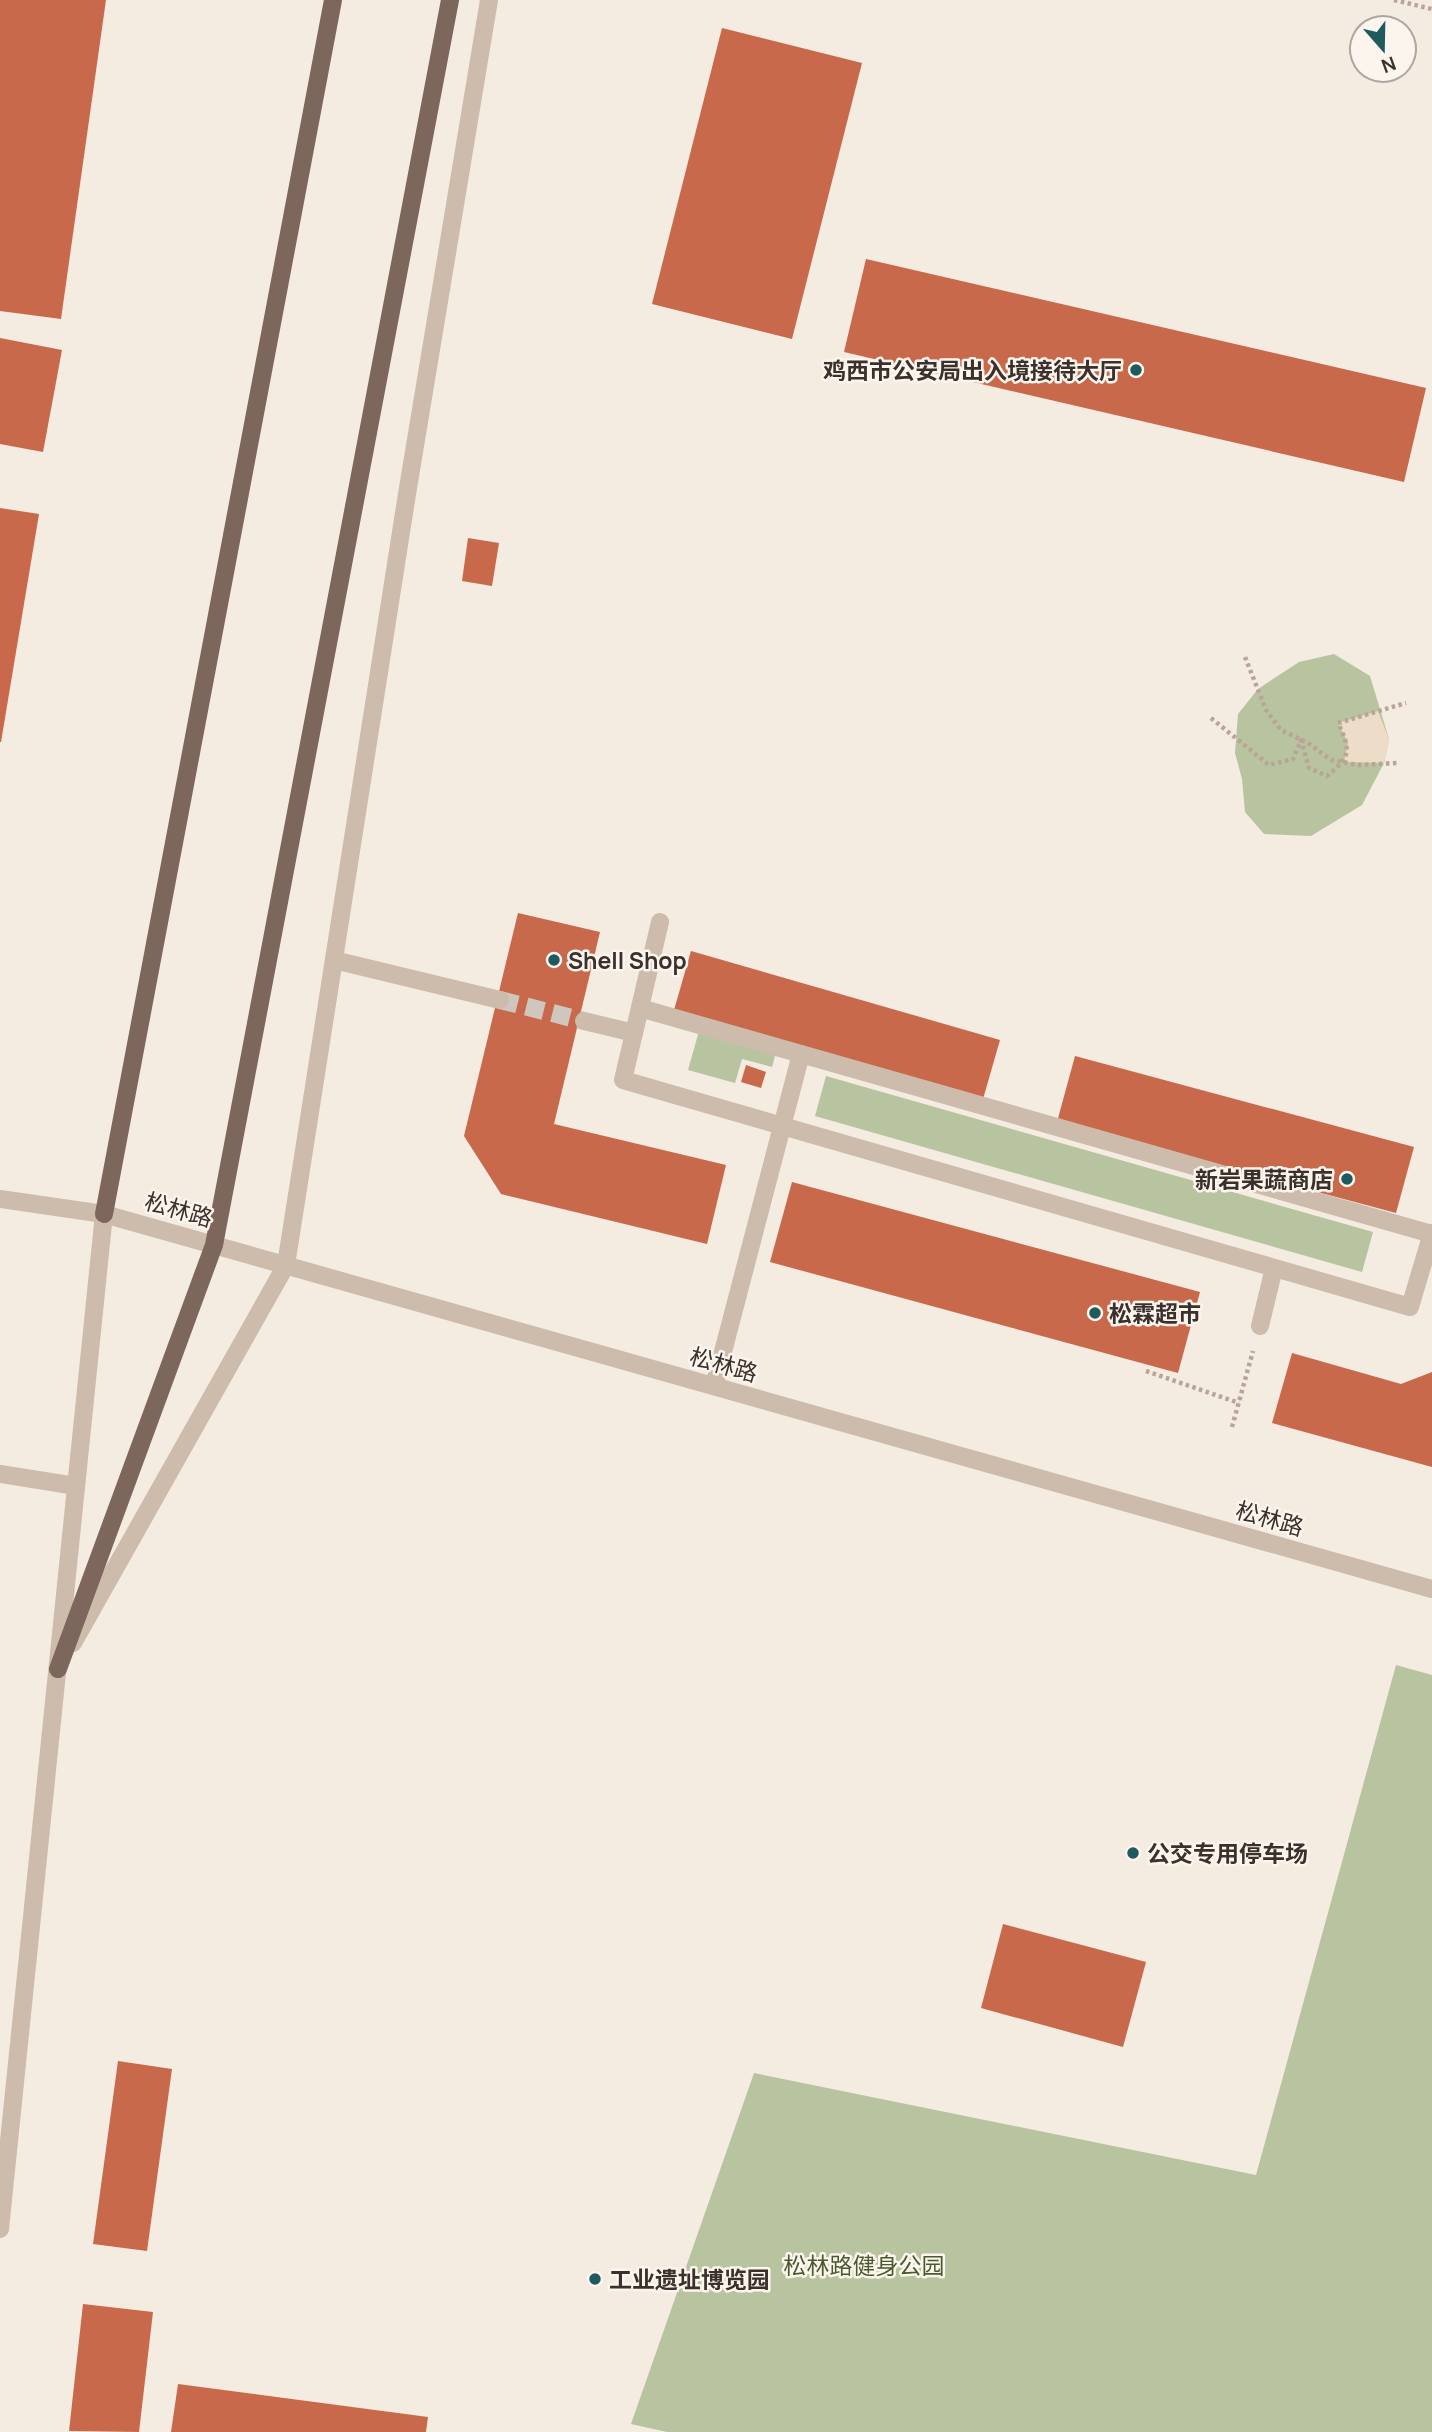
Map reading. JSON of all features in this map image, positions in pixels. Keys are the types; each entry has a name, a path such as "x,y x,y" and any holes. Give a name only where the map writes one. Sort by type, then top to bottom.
{"main road":[{"path":"104,1214 333,0"},
{"path":"58,1669 215,1245 450,0"}],"street":[{"path":"58,1669 286,1265 489,0"},
{"path":"640,1008 1432,1233 1410,1307 623,1080 660,922"},
{"path":"334,960 500,1000"},
{"path":"584,1021 634,1032"},
{"path":"713,1386 801,1054"},
{"name":"松林路","path":"0,1199 104,1214 1432,1589"},
{"path":"0,2229 104,1214"},
{"path":"1260,1326 1274,1268"},
{"path":"0,1475 76,1486"}],"path":[{"path":"1394,0 1432,9"},
{"path":"1245,657 1266,710 1281,730 1331,760 1358,765 1398,762"},
{"path":"1301,740 1309,768 1327,776 1344,762 1348,743 1338,723 1406,703"},
{"path":"1211,718 1269,765 1293,759 1301,740"},
{"path":"1232,1427 1260,1326"},
{"path":"1146,1371 1239,1403"}],"green space":[{"path":"1334,654 1370,676 1389,739 1384,763 1362,805 1311,836 1264,834 1245,812 1242,779 1235,753 1238,714 1258,689 1299,662"},
{"path":"699,1031 776,1052 772,1067 742,1059 735,1083 688,1070"},
{"path":"826,1076 1373,1232 1362,1272 815,1116"},
{"name":"松林路健身公园","path":"1396,1665 1432,1675 1432,2432 667,2432 631,2424 754,2073 1256,2175"}],"shaded area":[{"path":"1378,711 1389,739 1384,763 1344,762 1348,743 1338,723"}],"building":[{"path":"0,0 106,0 61,319 0,311"},
{"name":"鸡西市公安局出入境接待大厅","path":"722,28 862,63 792,339 652,304"},
{"name":"鸡西市公安局出入境接待大厅","path":"866,259 1426,388 1404,482 844,352"},
{"path":"0,338 62,350 43,452 0,444"},
{"path":"0,508 39,514 1,742 0,742"},
{"path":"468,538 499,543 492,586 462,581"},
{"path":"518,913 600,932 554,1124 726,1165 707,1244 501,1194 464,1136"},
{"path":"691,951 1000,1040 981,1106 672,1017"},
{"path":"1075,1056 1414,1147 1396,1213 1057,1122"},
{"path":"746,1065 766,1072 761,1088 741,1082"},
{"path":"792,1182 1200,1292 1178,1373 770,1262"},
{"path":"1292,1353 1401,1384 1432,1372 1432,1467 1272,1423"},
{"path":"1003,1924 1146,1962 1123,2047 981,2008"},
{"path":"118,2061 172,2069 147,2251 93,2244"},
{"path":"83,2304 153,2312 139,2432 69,2431"},
{"path":"178,2384 428,2417 426,2432 171,2432"}],"tunnel":[{"path":"500,1000 584,1021"}],"place":[{"name":"鸡西市公安局出入境接待大厅","path":"1136,370"},
{"name":"Shell Shop","path":"554,960"},
{"name":"新岩果蔬商店","path":"1347,1179"},
{"name":"松霖超市","path":"1095,1313"},
{"name":"公交专用停车场","path":"1133,1853"},
{"name":"工业遗址博览园","path":"595,2279"}]}
